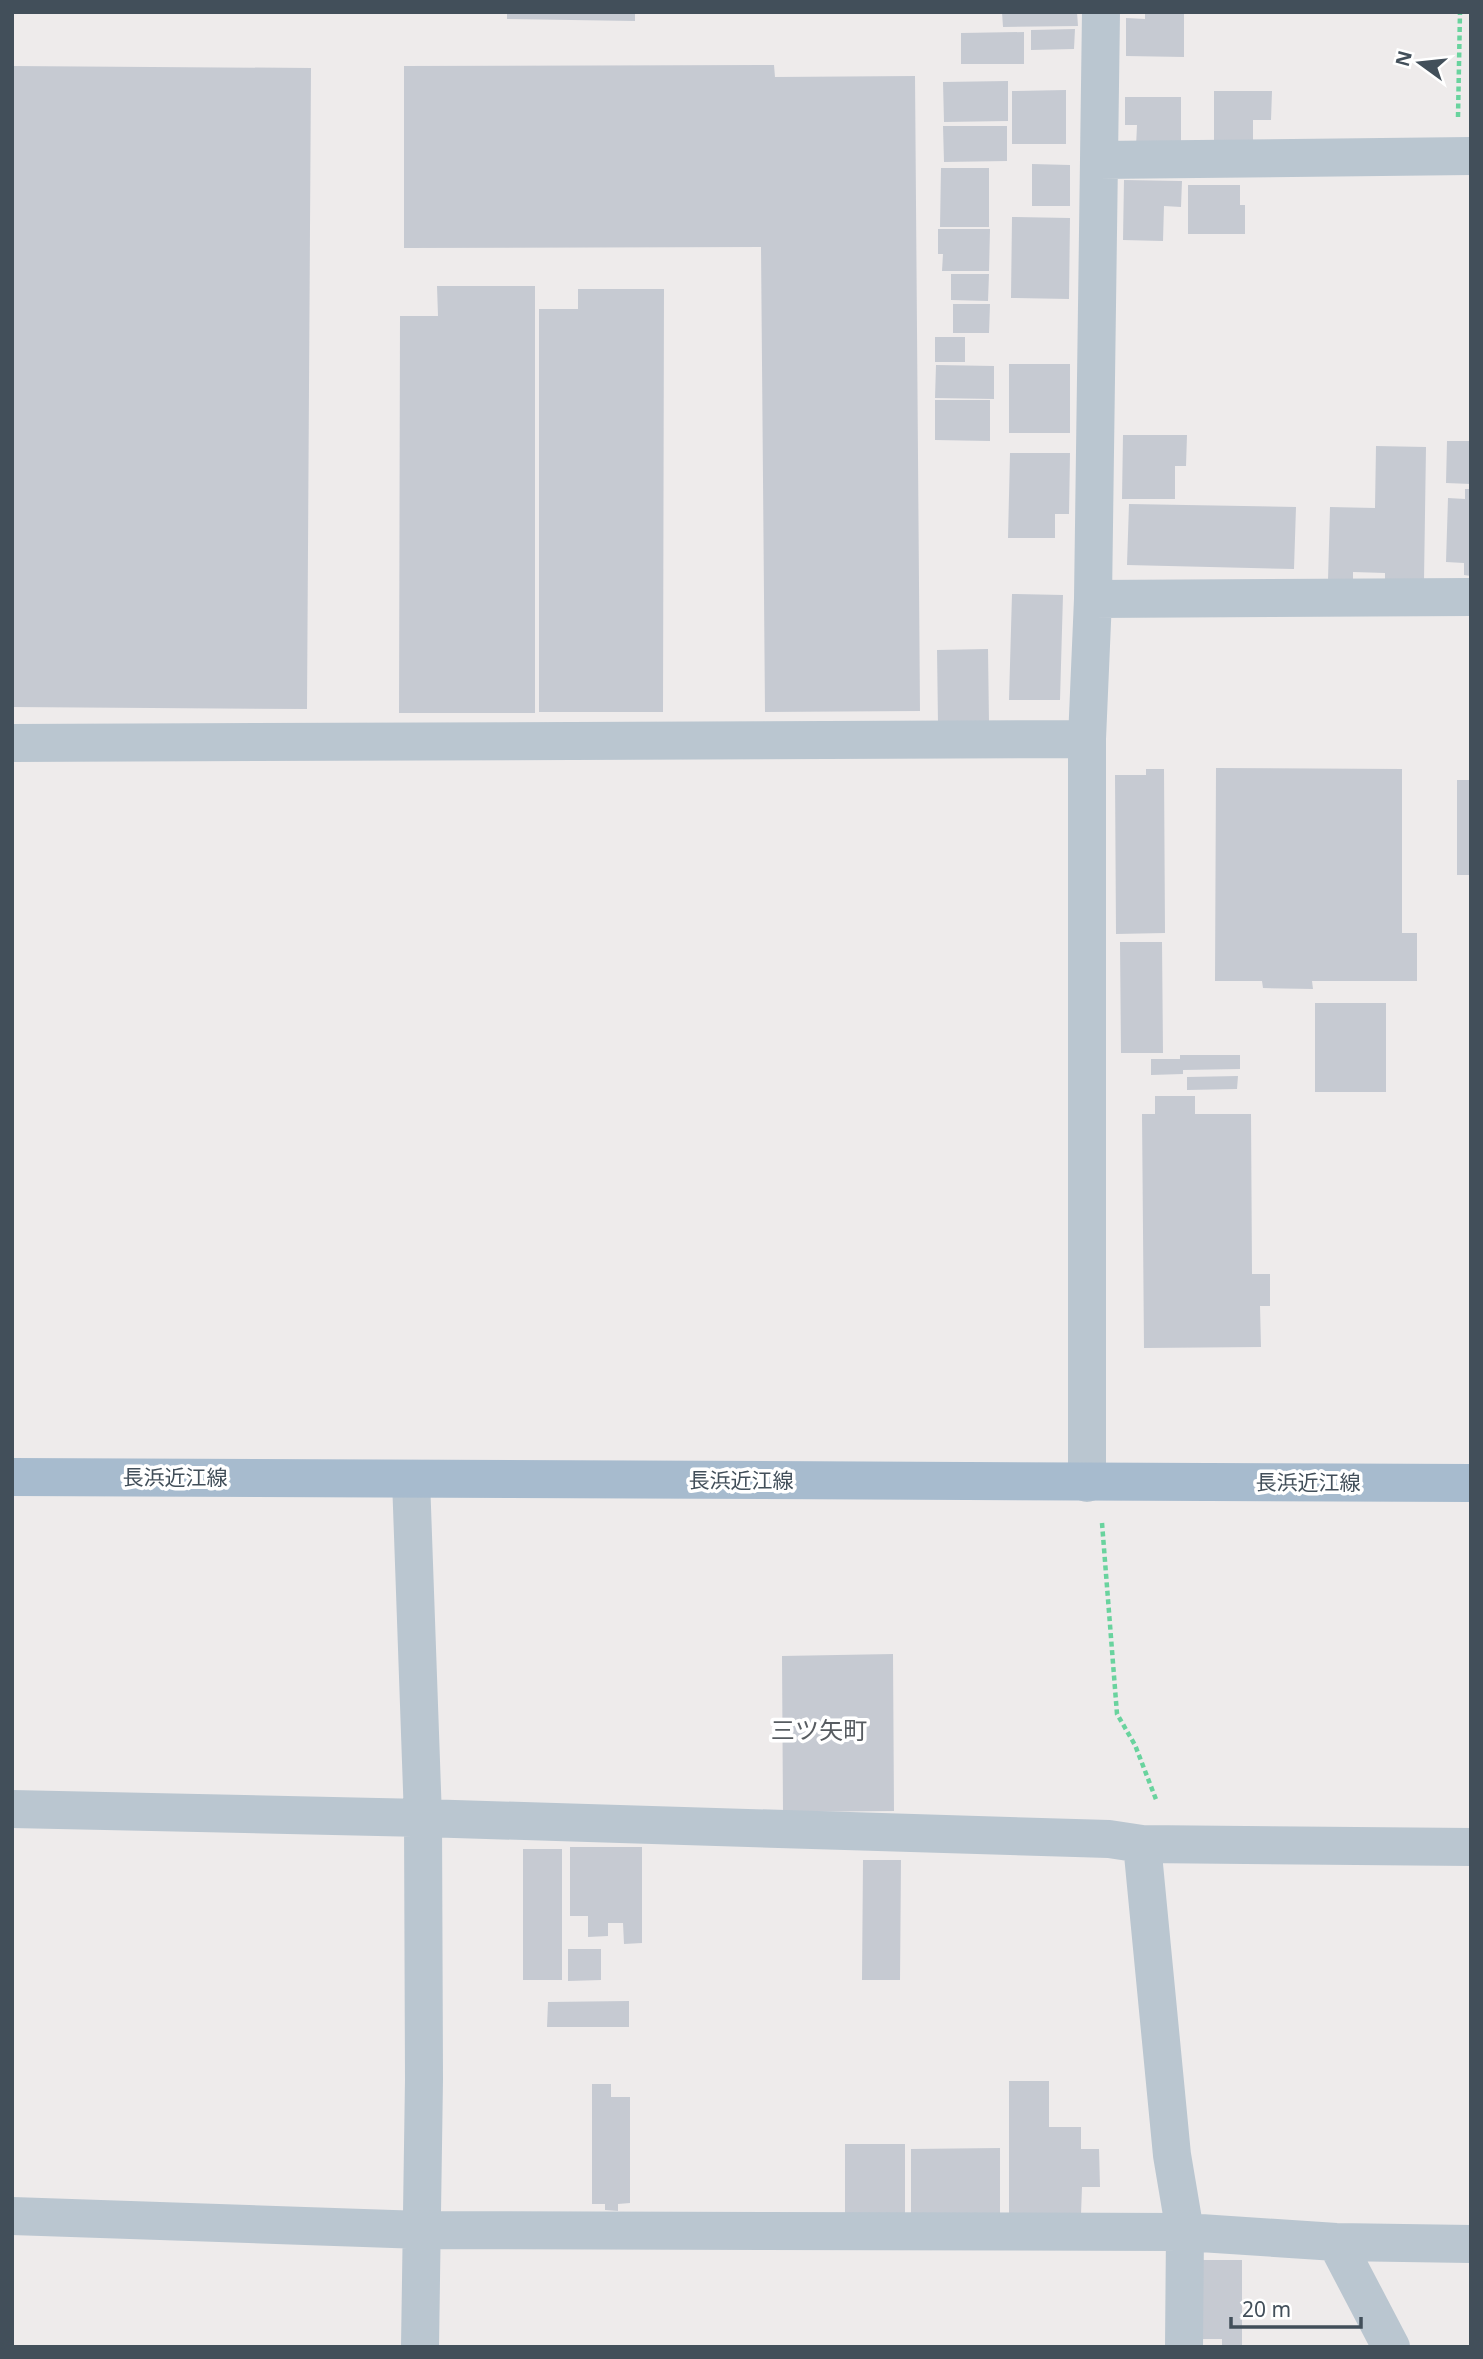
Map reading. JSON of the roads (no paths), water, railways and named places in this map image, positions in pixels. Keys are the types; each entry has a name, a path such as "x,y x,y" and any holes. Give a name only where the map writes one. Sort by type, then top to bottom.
{"main road":[{"name":"長浜近江線","path":"12,1477 411,1479 1095,1496 1471,1483"}],"street":[{"path":"1095,1496 1087,739 1093,599 1101,12"},
{"path":"1099,160 1464,156"},
{"path":"1093,599 1471,597"},
{"path":"12,743 1087,739"},
{"path":"411,1479 424,1818 420,2347"},
{"path":"12,1810 424,1818 1109,1839 1155,1844 1471,1847"},
{"path":"1155,1844 1172,2155 1185,2232 1184,2347"},
{"path":"12,2216 422,2230 1185,2232 1336,2242 1471,2244"},
{"path":"1336,2242 1391,2347"}],"district":[{"name":"三ツ矢町","path":"819,1731"}]}
